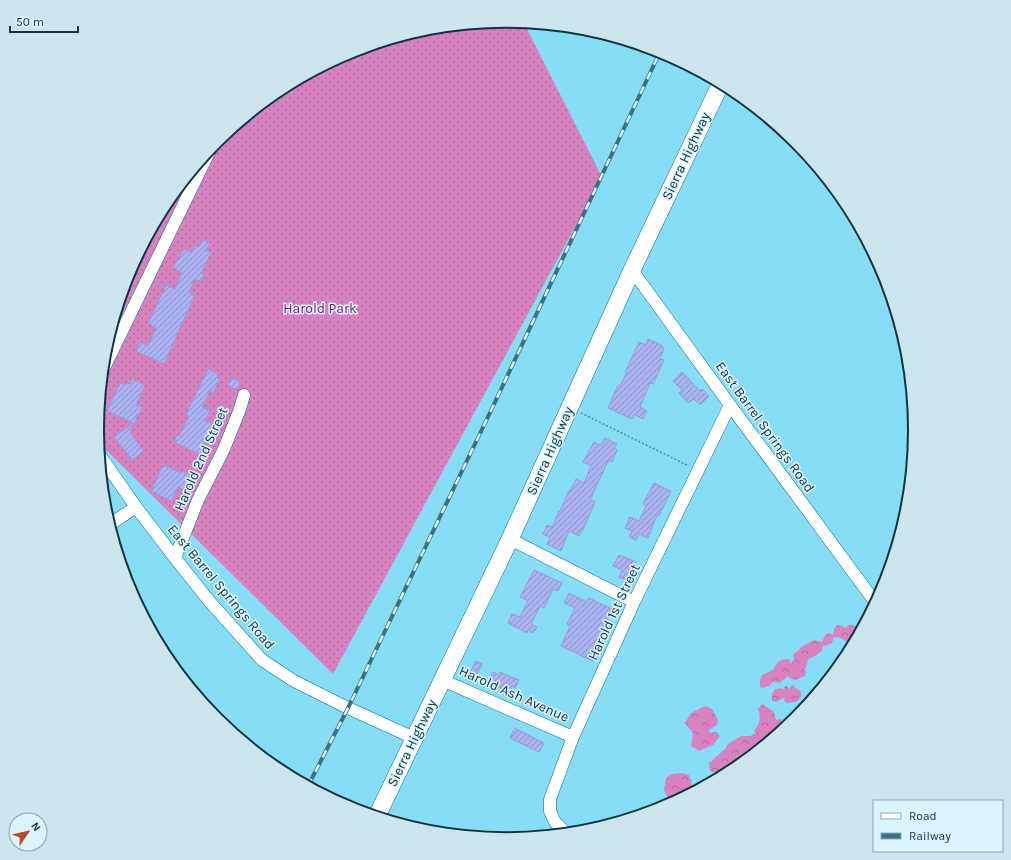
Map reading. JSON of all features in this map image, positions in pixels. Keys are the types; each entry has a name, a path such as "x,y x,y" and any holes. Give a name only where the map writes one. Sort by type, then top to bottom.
{"highway":[{"name":"Sierra Highway","path":"379,812 510,539 632,270 718,90"}],"street":[{"path":"111,354 202,166"},
{"name":"East Barrel Springs Road","path":"632,270 871,597"},
{"name":"Harold 2nd Street","path":"175,558 198,500 224,449 244,395"},
{"name":"Harold 1st Street","path":"561,828 555,822 550,811 550,799 573,737 634,602 730,405"},
{"name":"East Barrel Springs Road","path":"105,462 136,507 175,558 210,602 262,660 294,681 348,708 414,738"},
{"path":"114,522 136,507"},
{"path":"510,539 634,602"},
{"name":"Harold Ash Avenue","path":"442,680 573,737"}],"path":[{"path":"570,407 698,471"}],"green space":[{"name":"Harold Park","path":"506,28 527,29 602,177 333,674 104,448 104,404 111,352 117,326 134,276 157,229 171,207 203,165 240,128 261,111 282,96 328,69 376,49 453,31"},
{"path":"837,625 845,628 849,625 856,627 847,642 841,638 834,637 832,643 825,646 823,645 822,651 808,659 806,668 804,669 806,671 805,676 796,680 789,678 788,676 780,683 773,682 769,686 761,688 760,681 762,675 773,670 777,663 781,660 789,659 791,663 794,660 793,654 801,647 814,640 822,642 825,635 829,633 833,635 834,629"},
{"path":"793,685 801,692 801,697 796,702 787,703 784,701 785,697 776,702 772,701 772,694 775,689 781,688 784,690 785,686 787,686 789,690"},
{"path":"762,704 774,712 776,720 781,719 782,722 750,749 729,764 714,773 710,771 709,763 725,749 728,744 741,736 750,736 756,733 754,730 758,726 760,718 758,709"},
{"path":"705,706 712,709 718,720 717,725 709,730 710,733 716,732 720,736 713,745 699,751 691,746 693,733 685,723 691,713"},
{"path":"683,773 689,775 692,786 668,797 664,790 666,778 672,774"}],"building":[{"path":"203,239 210,243 206,250 211,253 201,273 205,275 201,282 195,279 189,292 194,295 194,297 164,364 136,351 140,342 148,346 156,328 148,324 166,285 175,289 182,273 173,268 184,249 192,252 195,245 199,247"},
{"path":"648,339 663,346 662,347 664,348 660,359 664,360 653,384 650,383 640,407 647,411 643,419 634,414 632,419 608,408 618,385 620,386 627,372 625,372 639,342 646,345"},
{"path":"208,369 218,374 217,378 220,379 213,393 210,391 202,407 210,410 205,421 213,424 204,444 208,446 203,456 174,442 177,435 179,436 189,416 186,414"},
{"path":"682,372 700,391 702,389 709,396 700,405 694,399 688,403 679,393 682,390 673,381"},
{"path":"232,377 240,382 236,390 228,385"},
{"path":"132,379 145,385 136,405 142,407 130,432 144,451 132,460 114,437 133,423 107,411 120,383 125,385 127,383 130,384"},
{"path":"605,438 617,444 614,448 617,450 612,462 608,461 590,500 595,502 582,532 579,536 569,531 561,551 547,544 550,537 543,534 547,525 552,527 569,490 570,491 576,479 584,483 591,466 583,462 594,442 601,445"},
{"path":"163,465 181,473 182,471 194,477 186,491 178,487 171,501 151,491"},
{"path":"654,483 671,491 659,516 657,515 648,538 639,534 636,540 629,537 632,531 625,528 630,517 639,521 646,506 643,504"},
{"path":"619,555 636,562 627,580 619,577 622,570 613,566"},
{"path":"534,570 562,583 558,591 553,589 544,608 540,606 531,624 537,627 533,633 528,630 527,633 508,623 512,614 520,617 528,601 520,597"},
{"path":"569,593 587,602 589,598 612,609 605,626 606,627 595,650 596,655 593,661 561,646 570,626 567,624 575,608 564,603"},
{"path":"476,661 482,664 476,676 470,673"},
{"path":"493,672 499,675 500,672 519,680 515,688 512,686 510,691 503,687 502,689 494,685 495,684 489,681"},
{"path":"515,728 544,743 540,751 539,752 510,738"}],"railway":[{"path":"310,781 348,708 487,419 657,58"}]}
